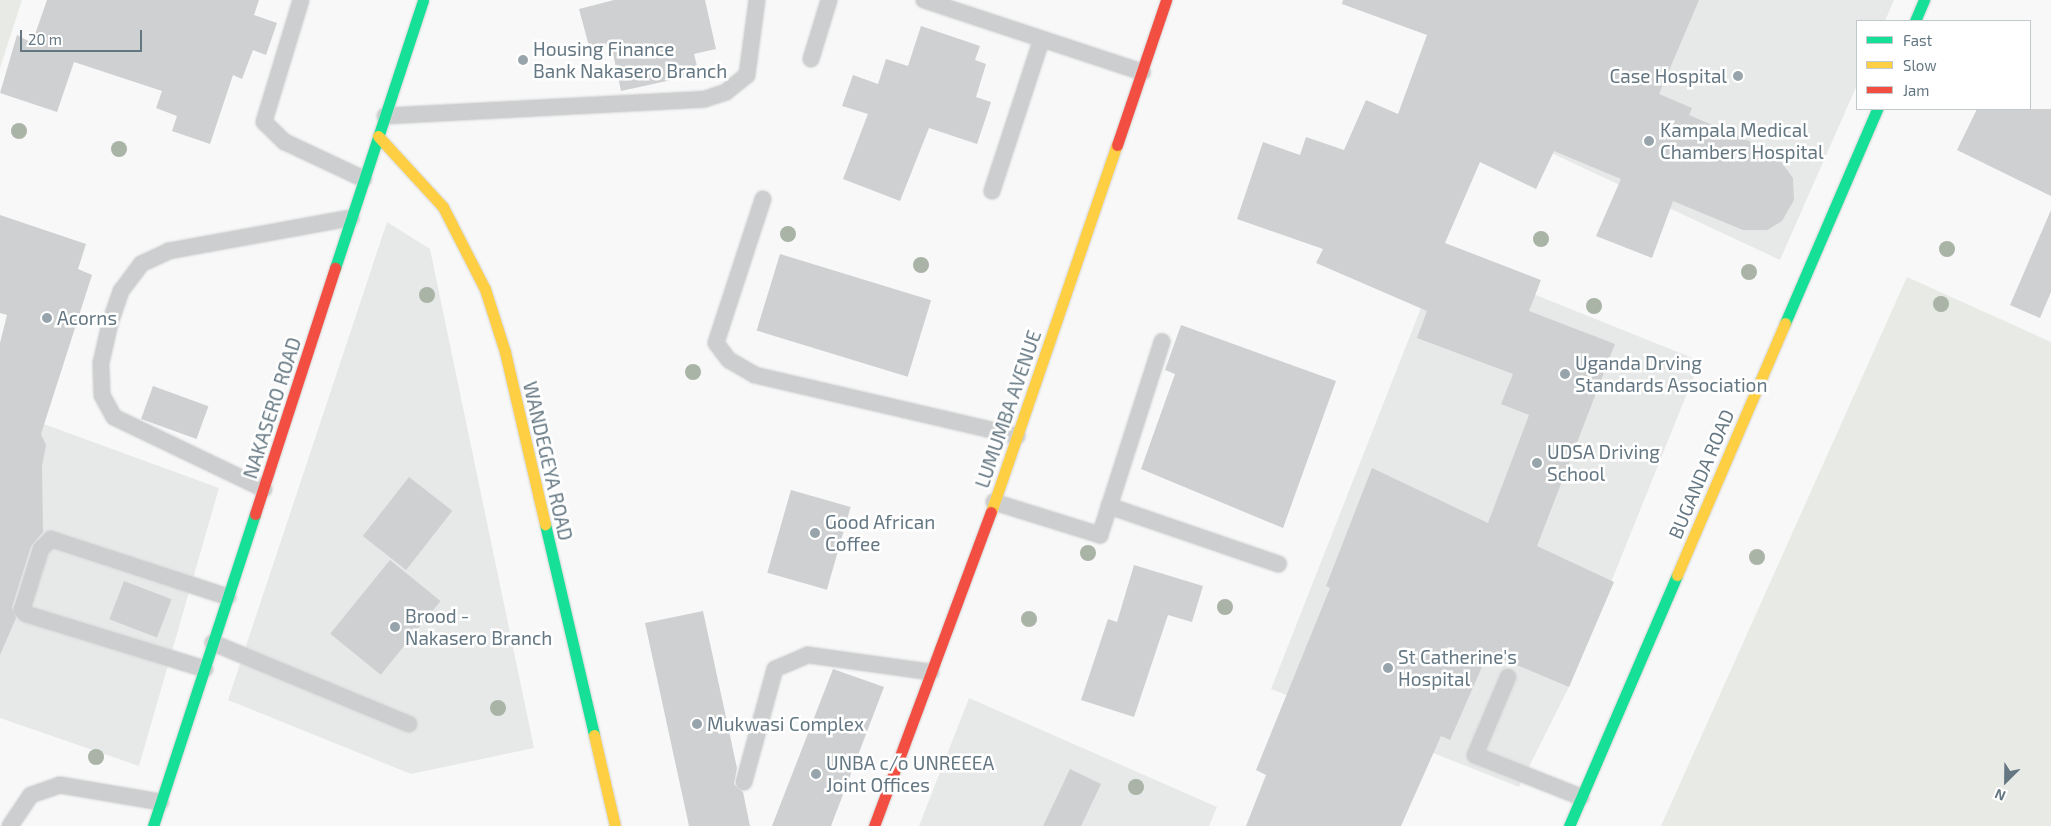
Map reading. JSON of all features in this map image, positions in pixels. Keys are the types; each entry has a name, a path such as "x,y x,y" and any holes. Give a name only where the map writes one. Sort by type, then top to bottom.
{"main road":[{"name":"LUMUMBA AVENUE","path":"874,826 1018,436 1166,0"},
{"path":"1915,20 1924,0"},
{"name":"NAKASERO ROAD","path":"153,826 385,116 420,1"},
{"name":"BUGANDA ROAD","path":"1569,826 1877,110"},
{"name":"WANDEGEYA ROAD","path":"378,136 443,207 486,289 505,352 615,826"}],"lane":[{"path":"301,0 264,122 285,142 364,179"},
{"path":"385,116 705,99 726,92 746,75 757,0"},
{"path":"811,59 829,0"},
{"path":"924,0 1041,41 1142,72"},
{"path":"992,192 1041,41"},
{"path":"763,199 716,343 729,360 755,375 1018,436"},
{"path":"264,488 114,418 102,394 101,364 110,323 120,291 141,264 169,251 351,218"},
{"path":"994,502 1100,536 1162,342"},
{"path":"1109,506 1278,564"},
{"path":"205,669 26,614 22,610 41,549 51,539 228,597"},
{"path":"213,643 409,724"},
{"path":"744,782 775,669 808,655 931,672"},
{"path":"1508,677 1475,755 1581,797"},
{"path":"10,826 31,795 60,785 161,802"}],"shaded area":[{"path":"0,0 22,0 0,68"},
{"path":"1552,0 1894,0 1885,20 1856,20 1856,87 1780,260 1498,128"},
{"path":"387,222 430,249 534,748 411,774 228,700"},
{"path":"1441,257 1700,361 1569,687 1519,787 1271,689"},
{"path":"1907,277 2051,342 2051,826 1661,826"},
{"path":"0,408 219,488 139,766 0,718"},
{"path":"969,698 1217,807 1209,826 919,826"}],"building":[{"path":"47,0 259,0 254,15 277,23 266,55 253,50 242,79 233,75 210,144 172,131 177,116 156,108 162,91 74,62 57,112 0,93 17,35 32,43"},
{"path":"614,0 705,0 716,49 694,54 699,74 621,91 611,44 590,50 579,9"},
{"path":"1343,0 1699,0 1659,94 1692,108 1689,115 1765,148 1779,159 1793,178 1794,200 1782,221 1767,230 1743,230 1673,201 1652,258 1596,236 1621,179 1554,151 1536,189 1480,162 1445,243 1541,280 1529,311 1615,344 1537,546 1614,582 1569,687 1488,653 1450,740 1441,736 1401,826 1246,826 1266,775 1256,770 1330,588 1326,586 1372,468 1488,523 1529,415 1501,404 1513,374 1417,338 1427,311 1316,263 1323,249 1237,219 1263,142 1300,155 1306,137 1344,150 1366,100 1398,114 1427,35 1342,4"},
{"path":"921,26 980,46 975,60 986,64 976,97 991,102 977,144 929,128 900,201 843,179 868,114 842,106 853,75 878,84 886,59 908,66"},
{"path":"2051,109 2051,196 1957,150 1977,110"},
{"path":"2051,210 2051,292 2040,318 2010,305"},
{"path":"0,215 86,244 78,269 92,275 41,434 46,445 42,466 43,532 31,546 12,607 16,618 0,655 0,343 7,315 0,313"},
{"path":"780,254 931,300 908,377 757,331"},
{"path":"1181,325 1336,381 1283,528 1141,469 1175,374 1165,370"},
{"path":"153,386 208,406 196,439 141,419"},
{"path":"409,477 452,511 406,570 363,536"},
{"path":"791,490 851,507 827,590 767,573"},
{"path":"390,560 441,601 381,675 330,634"},
{"path":"1134,565 1203,586 1192,622 1168,615 1134,717 1081,700 1108,619 1117,622"},
{"path":"124,581 172,599 157,638 109,619"},
{"name":"Mukwasi Complex","path":"703,611 737,768 734,784 743,792 750,826 689,826 645,623"},
{"name":"Mukwasi Complex","path":"833,669 884,687 831,826 772,826"},
{"path":"1070,769 1101,784 1081,826 1043,826"}],"traffic: fast":[{"path":"335,268 423,0"},
{"path":"1915,20 1924,0"},
{"path":"1785,323 1877,110"},
{"path":"153,826 255,514"},
{"path":"545,524 594,735"},
{"path":"1569,826 1677,575"}],"traffic: slow":[{"path":"378,136 443,207 485,289 505,352 545,524"},
{"path":"991,512 1117,145"},
{"path":"1677,575 1785,323"},
{"path":"594,735 615,826"}],"traffic: jam":[{"path":"1117,145 1166,0"},
{"path":"255,514 335,268"},
{"path":"874,826 991,512"}],"place":[{"name":"Housing Finance Bank Nakasero Branch","path":"523,60"},
{"name":"Case Hospital","path":"1738,76"},
{"name":"Kampala Medical Chambers Hospital","path":"1649,141"},
{"name":"Acorns","path":"47,318"},
{"name":"Uganda Drving Standards Association","path":"1565,374"},
{"name":"UDSA Driving School","path":"1537,463"},
{"name":"Good African Coffee","path":"815,533"},
{"name":"Brood - Nakasero Branch","path":"395,627"},
{"name":"St Catherine's Hospital","path":"1388,668"},
{"name":"Mukwasi Complex","path":"697,724"},
{"name":"UNBA c/o UNREEEA Joint Offices","path":"816,774"}]}
